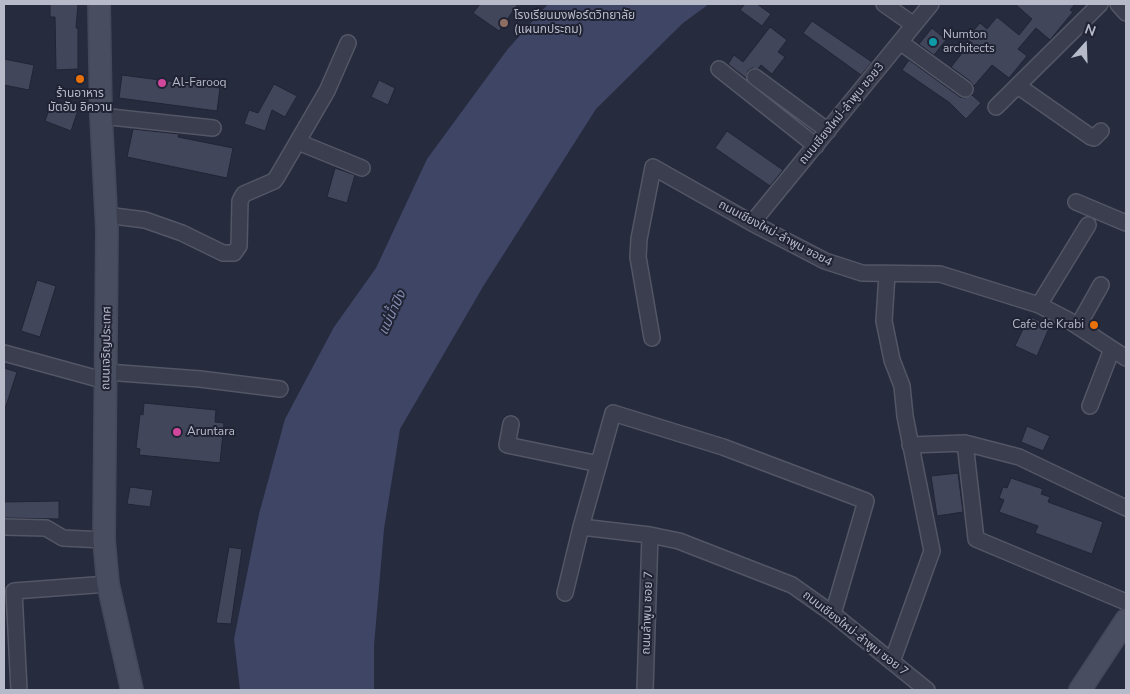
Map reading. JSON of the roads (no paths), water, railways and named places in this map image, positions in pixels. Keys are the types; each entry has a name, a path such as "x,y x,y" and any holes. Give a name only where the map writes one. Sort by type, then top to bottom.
{"street":[{"name":"ถนนเจริญประเทศ","path":"98,4 106,215 104,540 108,584 132,690"},
{"path":"884,4 914,25"},
{"name":"ถนนเชียงใหม่-ลำพูน ซอย3","path":"752,223 931,4"},
{"path":"996,107 1100,4"},
{"path":"1118,4 1126,13"},
{"path":"900,42 966,89"},
{"path":"106,215 145,220 182,233 223,254 234,254 239,246 240,201 242,197 244,194 274,181 327,91 348,43"},
{"path":"719,69 816,146"},
{"path":"755,77 828,131"},
{"path":"1018,86 1091,137 1094,138 1102,131"},
{"path":"101,116 213,128"},
{"path":"298,142 362,168"},
{"name":"ถนนเชียงใหม่-ลำพูน ซอย4","path":"652,338 638,258 639,239 653,167 752,223 825,261 862,273 940,274 1038,305 1078,326 1126,358"},
{"path":"1076,202 1126,223"},
{"path":"1038,305 1088,225"},
{"path":"887,274 884,321 892,360 902,386 910,445 932,551 892,662"},
{"path":"1078,326 1101,285"},
{"path":"1090,406 1112,349"},
{"path":"4,353 106,377 200,379 280,389"},
{"path":"565,593 581,527 613,413 723,447 866,500 833,614"},
{"path":"511,424 507,445 599,464"},
{"path":"910,445 965,443 1019,456 1126,508"},
{"path":"965,443 976,539 1126,602"},
{"name":"ถนนเชียงใหม่-ลำพูน ซอย 7","path":"581,527 650,535 679,541 792,585 833,614 927,690"},
{"path":"4,528 46,528 63,538 104,540"},
{"name":"ถนนลำพูน ซอย 7","path":"645,690 650,535"},
{"path":"19,690 10,646 14,591 108,584"},
{"path":"1080,690 1126,620"}],"water":[{"name":"แม่น้ำปิง","path":"548,4 709,4 683,23 596,109 484,285 400,429 384,529 374,646 374,690 240,690 234,639 259,514 285,419 334,327 376,268 427,159 507,50"}],"place":[{"name":"โรงเรียนมงฟอร์ตวิทยาลัย (แผนกประถม)","path":"504,23"},
{"name":"Numton architects","path":"933,42"},
{"name":"ร้านอาหาร มัตอัม อิควาน","path":"80,79"},
{"name":"Al-Farooq","path":"162,83"},
{"name":"Cafe de Krabi","path":"1094,325"},
{"name":"Aruntara","path":"177,432"}]}
